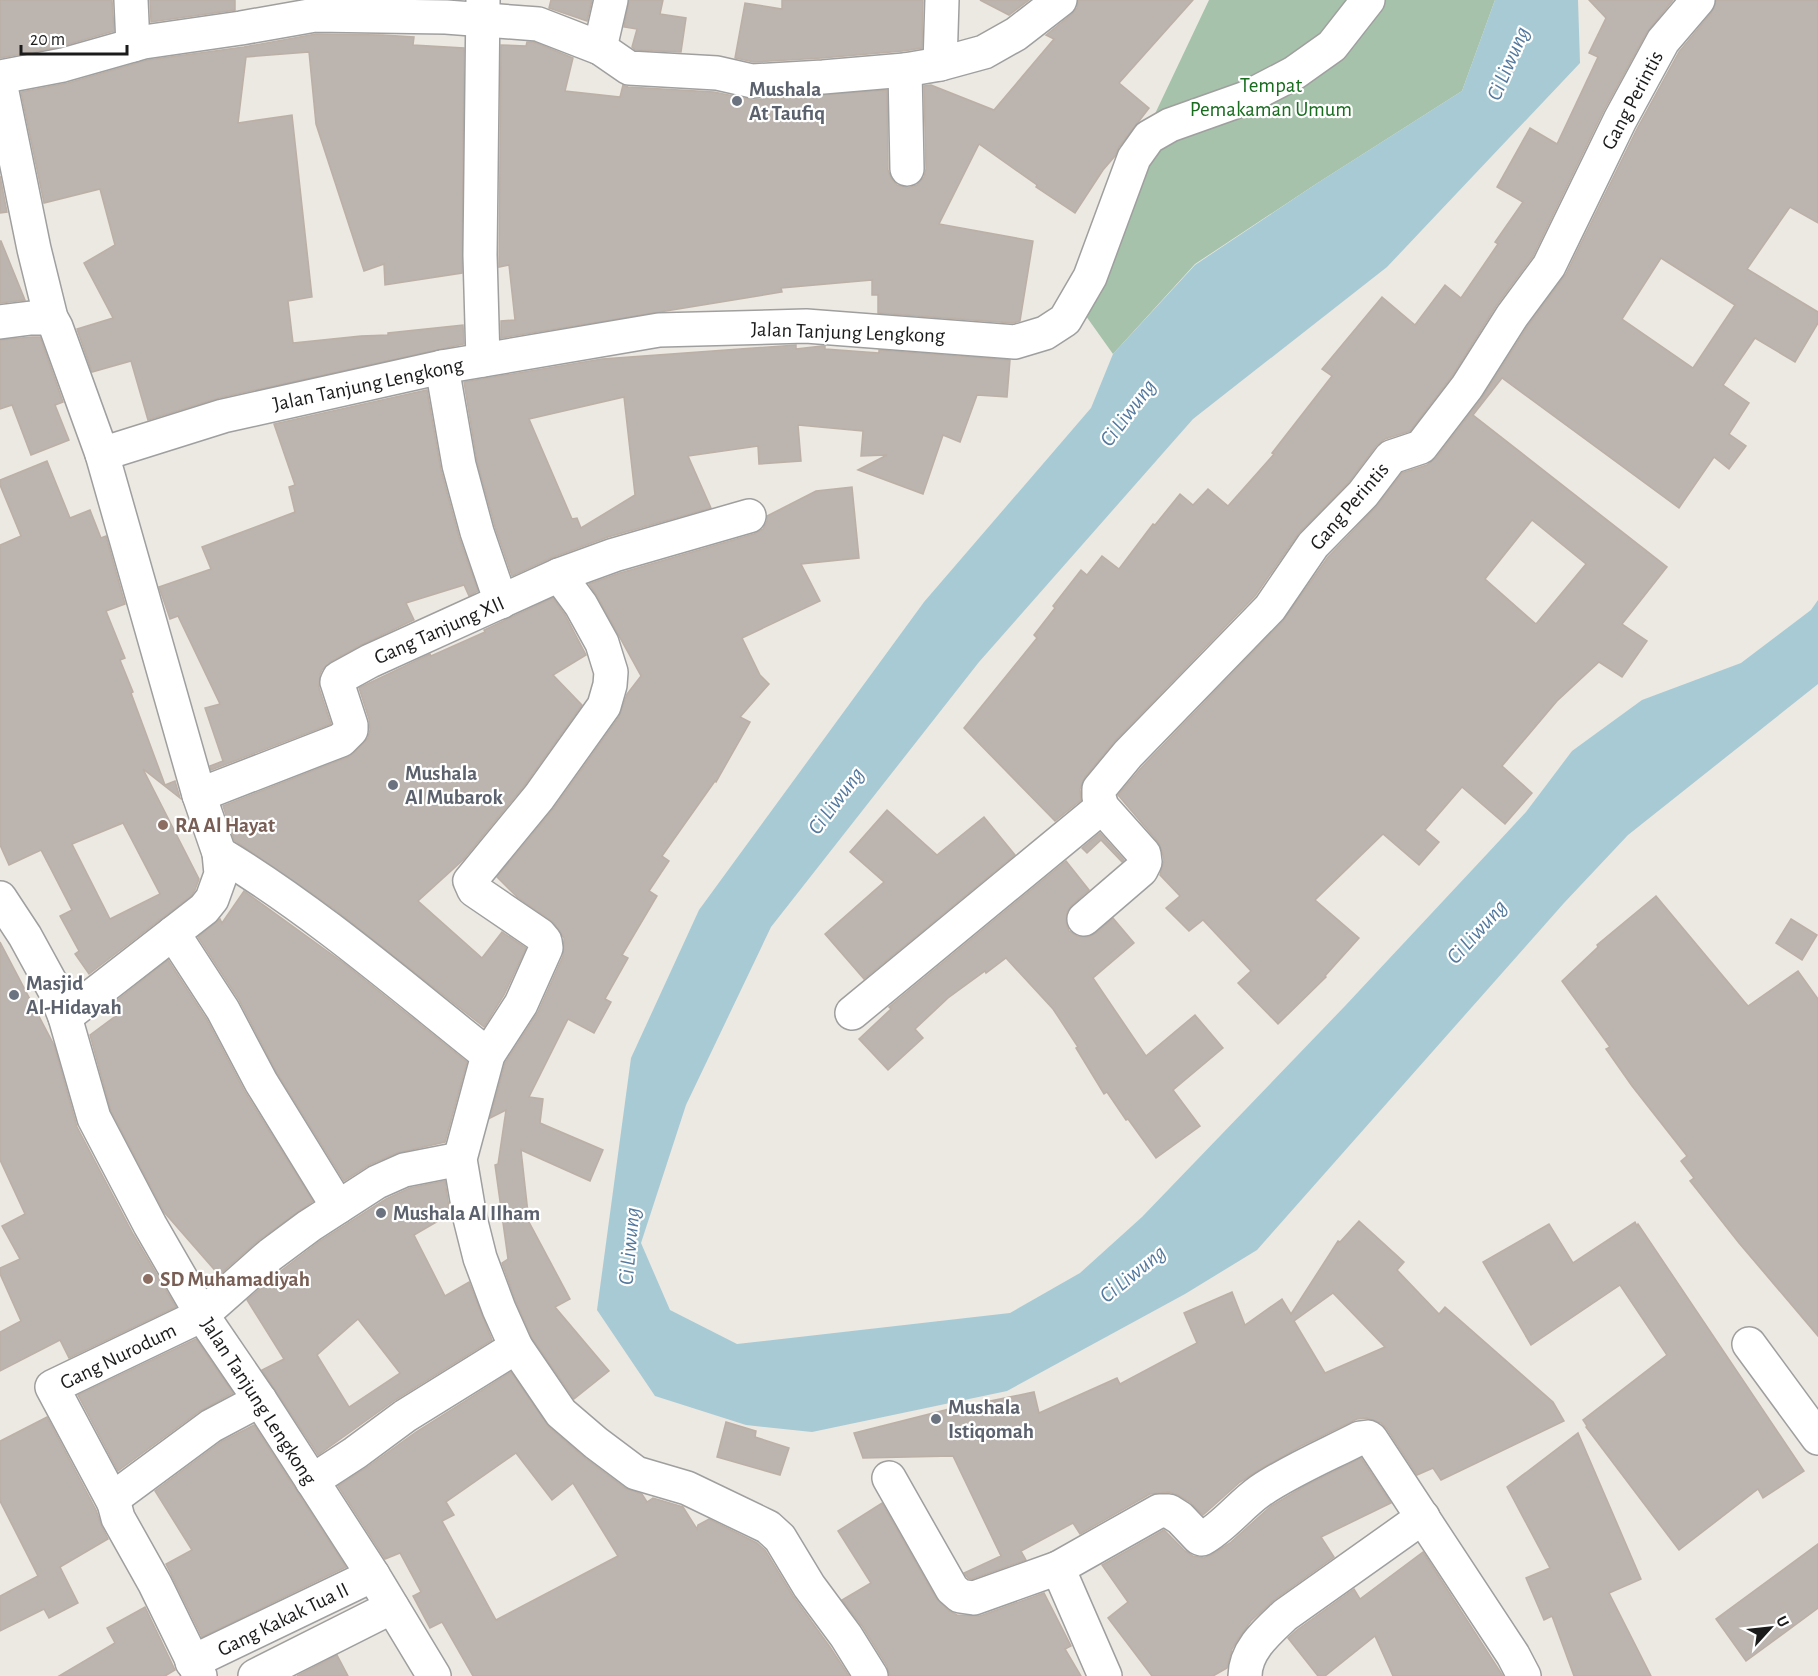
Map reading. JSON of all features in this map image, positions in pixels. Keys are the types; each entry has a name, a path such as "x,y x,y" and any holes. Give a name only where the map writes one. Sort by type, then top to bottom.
{"street":[{"path":"131,0 133,45"},
{"path":"600,48 611,0"},
{"path":"940,64 942,0"},
{"path":"0,77 63,65 133,45 315,15 483,9 538,24 600,48 629,68 717,73 752,81 823,77 905,70 940,64 984,52 1016,34 1060,0"},
{"name":"Jalan Tanjung Lengkong","path":"102,454 223,416 442,367 659,330 806,326 1015,342 1045,333 1065,320 1089,277 1134,158 1149,137 1170,125 1246,98 1294,73 1332,46 1368,0"},
{"name":"Gang Perintis","path":"1102,807 1099,789 1128,754 1270,608 1312,545 1363,494 1391,457 1421,447 1467,387 1512,316 1549,266 1620,120 1663,41 1698,0"},
{"path":"483,9 480,255 483,360"},
{"path":"905,70 908,169"},
{"path":"0,82 34,249 51,318 102,454 199,795 219,853 221,874 212,899 204,909 65,1017"},
{"path":"0,322 51,318"},
{"path":"442,367 459,465 477,532 501,602"},
{"name":"Gang Tanjung XII","path":"199,795 341,740 351,730 351,724 337,685 339,678 370,661 559,575 614,555 750,516"},
{"path":"559,575 581,605 602,643 611,672 610,686 604,706 539,797 470,881 474,890 540,935 545,941 546,948 521,1004 488,1054 460,1159 470,1218 480,1258 516,1347 561,1413 636,1473 687,1488 768,1527 780,1538 809,1587 846,1636 872,1676"},
{"path":"852,1013 1102,807 1144,854 1145,862 1141,870 1084,919"},
{"path":"219,853 261,878 340,936 488,1054"},
{"name":"Jalan Tanjung Lengkong","path":"0,898 12,943 54,989 65,1017 98,1127 150,1225 202,1315 373,1575 434,1676"},
{"path":"173,933 223,1010 261,1082 338,1207"},
{"path":"202,1315 270,1255 377,1182 404,1170 460,1159"},
{"name":"Gang Nurodum","path":"114,1503 52,1387 202,1315"},
{"path":"1749,1344 1818,1438"},
{"path":"312,1481 405,1416 516,1347"},
{"path":"196,1669 155,1584 118,1518 114,1503 115,1497 211,1426 260,1400"},
{"path":"889,1478 952,1589 960,1596 974,1598 1058,1568 1159,1511 1169,1510 1202,1539 1260,1491 1306,1465 1365,1437 1371,1439 1423,1517 1513,1655 1524,1676"},
{"path":"1245,1676 1245,1668 1253,1650 1265,1634 1285,1615 1423,1517"},
{"path":"1058,1568 1105,1676"},
{"name":"Gang Kakak Tua II","path":"196,1669 373,1575"},
{"path":"255,1676 392,1607"}],"green space":[{"name":"Tempat Pemakaman Umum","path":"1209,0 1495,0 1462,91 1195,264 1113,354 1076,302 1134,158"}],"water":[{"name":"Ci Liwung","path":"1495,0 1578,0 1580,63 1387,267 1193,419 979,662 771,927 686,1105 641,1243 670,1310 737,1344 1010,1313 1080,1273 1142,1217 1345,1006 1526,812 1572,751 1642,700 1741,663 1811,610 1818,600 1818,684 1628,835 1564,903 1257,1250 1185,1294 1007,1391 812,1432 746,1425 655,1396 597,1310 631,1058 699,910 924,602 1091,408 1113,354 1195,265 1462,91"}],"building":[{"path":"0,0 112,0 114,31 59,47 0,58"},
{"path":"150,0 235,0 235,10 151,22"},
{"path":"551,0 592,0 587,21 549,8"},
{"path":"629,0 663,0 660,14 686,18 681,52 635,50 632,47 637,29 624,27"},
{"path":"782,0 923,0 922,48 754,62 735,58 745,3 782,9"},
{"path":"980,0 1029,0 1009,15"},
{"path":"1078,0 1193,0 1119,83 1149,108 1119,147 1075,213 979,144 939,224 1033,241 1020,321 1013,323 878,313 878,295 872,295 872,280 781,288 782,292 501,338 501,321 515,320 509,265 499,267 501,45 526,46 527,42 534,42 573,58 565,91 620,97 623,85 714,92 753,100 887,90 888,170 897,185 908,188 917,185 924,177 926,169 924,86 931,85 994,110 1054,39 1046,35 1072,14 1077,8"},
{"path":"1589,0 1673,0 1647,32 1603,112 1533,256 1496,306 1452,376 1410,431 1385,439 1376,446 1349,482 1298,534 1255,596 1114,742 1085,777 1080,789 1081,800 1055,821 964,728 1037,638 1034,635 1081,570 1087,575 1102,556 1119,569 1153,524 1155,525 1180,494 1193,505 1208,489 1228,506 1274,454 1272,453 1332,376 1322,369 1382,297 1415,325 1445,285 1461,298 1498,244 1495,242 1523,202 1497,187 1530,128 1557,144 1598,57 1589,53 1606,18"},
{"path":"1716,0 1818,0 1818,223 1790,207 1747,269 1818,312 1818,323 1795,362 1755,338 1723,385 1749,403 1729,434 1746,446 1729,469 1714,457 1679,508 1502,378 1473,415 1667,567 1622,624 1647,641 1622,677 1599,662 1557,701 1502,766 1532,793 1505,824 1462,787 1425,830 1439,842 1419,865 1383,834 1315,900 1359,938 1326,977 1278,1024 1238,983 1251,971 1203,920 1189,931 1166,908 1180,896 1160,875 1164,860 1162,851 1158,842 1118,795 1142,767 1283,621 1328,557 1376,507 1402,473 1427,465 1436,458 1482,398 1527,327 1566,274 1637,129 1679,52 1712,12","holes":["1661,258 1735,305 1693,368 1622,319","1532,520 1586,564 1536,624 1485,579"]},
{"path":"316,34 414,37 413,45 464,48 462,273 385,285 384,264 364,271 316,124 309,52 246,57 238,123 292,115 312,297 288,301 293,343 388,335 388,333 463,325 464,344 219,398 148,420 131,361 92,372 77,329 113,318 84,263 115,245 100,189 44,203 21,92 68,83 148,60 244,47"},
{"path":"0,176 7,212 0,213"},
{"path":"1,241 25,300 0,303"},
{"path":"40,337 63,402 55,405 69,440 31,455 12,405 0,409 0,340"},
{"path":"796,345 796,349 825,346 825,349 879,353 879,350 1010,360 1007,397 977,395 960,442 943,435 923,494 858,470 887,455 861,456 863,431 798,425 801,461 759,464 758,446 688,456 711,508 608,537 551,558 512,576 495,527 477,461 464,382 602,359","holes":["624,397 635,495 581,528 577,518 572,519 529,419"]},
{"path":"427,390 441,470 459,537 478,591 469,596 464,585 406,603 414,620 361,645 330,662 322,670 319,688 331,724 211,770 210,766 223,761 205,708 220,704 178,616 170,619 159,587 211,569 202,547 295,512 289,487 295,485 274,424"},
{"path":"47,461 70,518 90,510 101,538 106,536 125,604 106,611 125,658 120,660 165,785 175,781 180,798 143,769 199,879 191,896 89,974 75,954 79,951 60,916 72,910 41,850 9,865 0,845 0,545 21,536 0,480","holes":["123,823 160,894 110,919 72,844"]},
{"path":"852,487 859,558 801,564 820,601 742,638 760,675 769,684 740,717 750,722 716,782 662,856 669,861 649,891 657,896 622,955 628,958 605,999 611,1002 594,1033 568,1019 529,1097 543,1099 540,1123 603,1150 590,1181 521,1150 529,1222 570,1299 555,1307 609,1371 574,1399 532,1338 502,1263 508,1259 495,1165 498,1164 506,1110 490,1118 505,1063 538,1012 563,956 564,938 554,923 517,897 497,877 554,808 619,717 627,694 641,676 589,584 754,534 763,529 767,516 816,491"},
{"path":"553,598 565,615 586,655 553,675 582,705 524,786 463,860 418,901 482,958 502,932 526,948 504,995 484,1027 334,909 234,840 223,806 354,753 368,738 370,730 369,719 359,688 430,654 431,656 485,632 484,630"},
{"path":"887,810 937,855 984,817 1015,855 864,979 825,934 884,882 850,852"},
{"path":"1100,833 1124,860 1122,862 1101,840 1087,853 1082,848"},
{"path":"1066,861 1089,890 1067,912 1066,922 1069,931 1077,936 1088,937 1113,918 1134,943 1093,978 1146,1056 1195,1015 1223,1048 1173,1090 1200,1126 1156,1158 1107,1092 1104,1094 1076,1048 1078,1047 1053,1009 1006,958 948,998 915,1029 923,1038 888,1070 859,1039 891,1009 889,1007"},
{"path":"244,891 345,964 467,1062 445,1142 397,1153 369,1165 344,1181 277,1073 239,1000 198,937 220,919 222,923"},
{"path":"1656,896 1748,1006 1798,971 1818,999 1818,1336 1690,1181 1694,1178 1681,1161 1687,1156 1632,1086 1606,1049 1610,1047 1562,981 1598,947 1597,945"},
{"path":"1791,919 1817,935 1802,960 1776,943"},
{"path":"0,942 54,1045 77,1127 133,1234 176,1307 69,1358 60,1340 0,1371 0,1332 21,1321 0,1274 0,1268 20,1259 2,1226 25,1214 0,1160"},
{"path":"168,960 207,1020 245,1092 313,1201 259,1240 219,1275 164,1212 111,1111 90,1035 117,1015 110,1006"},
{"path":"445,1181 450,1214 414,1235 445,1296 469,1282 492,1340 395,1400 318,1455 262,1370 284,1359 247,1300 320,1241 386,1199 410,1188","holes":["358,1319 400,1373 349,1407 317,1355"]},
{"path":"1359,1221 1404,1262 1397,1270 1439,1314 1445,1307 1553,1402 1564,1421 1441,1480 1433,1468 1417,1475 1381,1423 1366,1418 1357,1419 1262,1468 1240,1482 1203,1515 1190,1502 1178,1495 1169,1492 1150,1494 1080,1534 1073,1523 1021,1551 1026,1560 972,1579 964,1573 1001,1556 953,1456 863,1458 854,1433 961,1406 1034,1392 1039,1413 1117,1378 1120,1384 1197,1343 1184,1313 1232,1292 1245,1325 1282,1299 1291,1314 1338,1241 1340,1242","holes":["1333,1293 1385,1347 1325,1373 1294,1321"]},
{"path":"1635,1222 1804,1471 1763,1498 1758,1489 1679,1550 1583,1420 1667,1355 1620,1285 1531,1345 1483,1262 1549,1224 1573,1263"},
{"path":"196,1339 233,1393 200,1411 118,1471 78,1395"},
{"path":"511,1372 549,1427 625,1488 642,1494 647,1502 653,1498 683,1507 697,1529 698,1525 709,1519 757,1543 765,1550 793,1596 849,1676 473,1676 442,1622 430,1628 413,1596 421,1592 400,1553 385,1559 338,1486 416,1432","holes":["516,1453 552,1500 573,1483 618,1556 496,1620 442,1521 454,1515 446,1502"]},
{"path":"47,1417 96,1510 108,1539 60,1567 78,1603 49,1618 44,1609 0,1631 0,1596 38,1576 0,1501 0,1441"},
{"path":"726,1422 756,1431 755,1437 789,1448 780,1475 717,1457"},
{"path":"254,1425 346,1567 202,1637 166,1564 192,1550 155,1491 221,1442"},
{"path":"1578,1433 1641,1579 1609,1593 1651,1676 1574,1676 1552,1616 1544,1620 1526,1578 1550,1568 1507,1487"},
{"path":"1361,1458 1391,1503 1321,1537 1334,1557 1274,1600 1251,1621 1232,1649 1227,1668 1213,1676 1152,1676 1108,1618 1128,1602 1102,1565 1164,1530 1185,1551 1193,1556 1204,1558 1230,1543 1271,1506"},
{"path":"882,1503 936,1598 957,1615 980,1616 1044,1593 1071,1646 1065,1649 1081,1676 890,1676 887,1666 862,1626 842,1600 871,1583 838,1531"},
{"path":"1818,1544 1818,1608 1746,1661 1716,1619"},
{"path":"1423,1552 1503,1676 1393,1676 1375,1636 1325,1676 1318,1676 1288,1638 1354,1589 1360,1599"},
{"path":"145,1607 175,1670 165,1676 59,1676 115,1643 107,1628"},
{"path":"337,1655 348,1676 297,1676"}],"place":[{"name":"Mushala At Taufiq","path":"737,101"},
{"name":"Mushala Al Mubarok","path":"393,785"},
{"name":"RA Al Hayat","path":"163,825"},
{"name":"Masjid Al-Hidayah","path":"14,995"},
{"name":"Mushala Al Ilham","path":"381,1213"},
{"name":"SD Muhamadiyah","path":"148,1279"},
{"name":"Mushala Istiqomah","path":"936,1419"}]}
